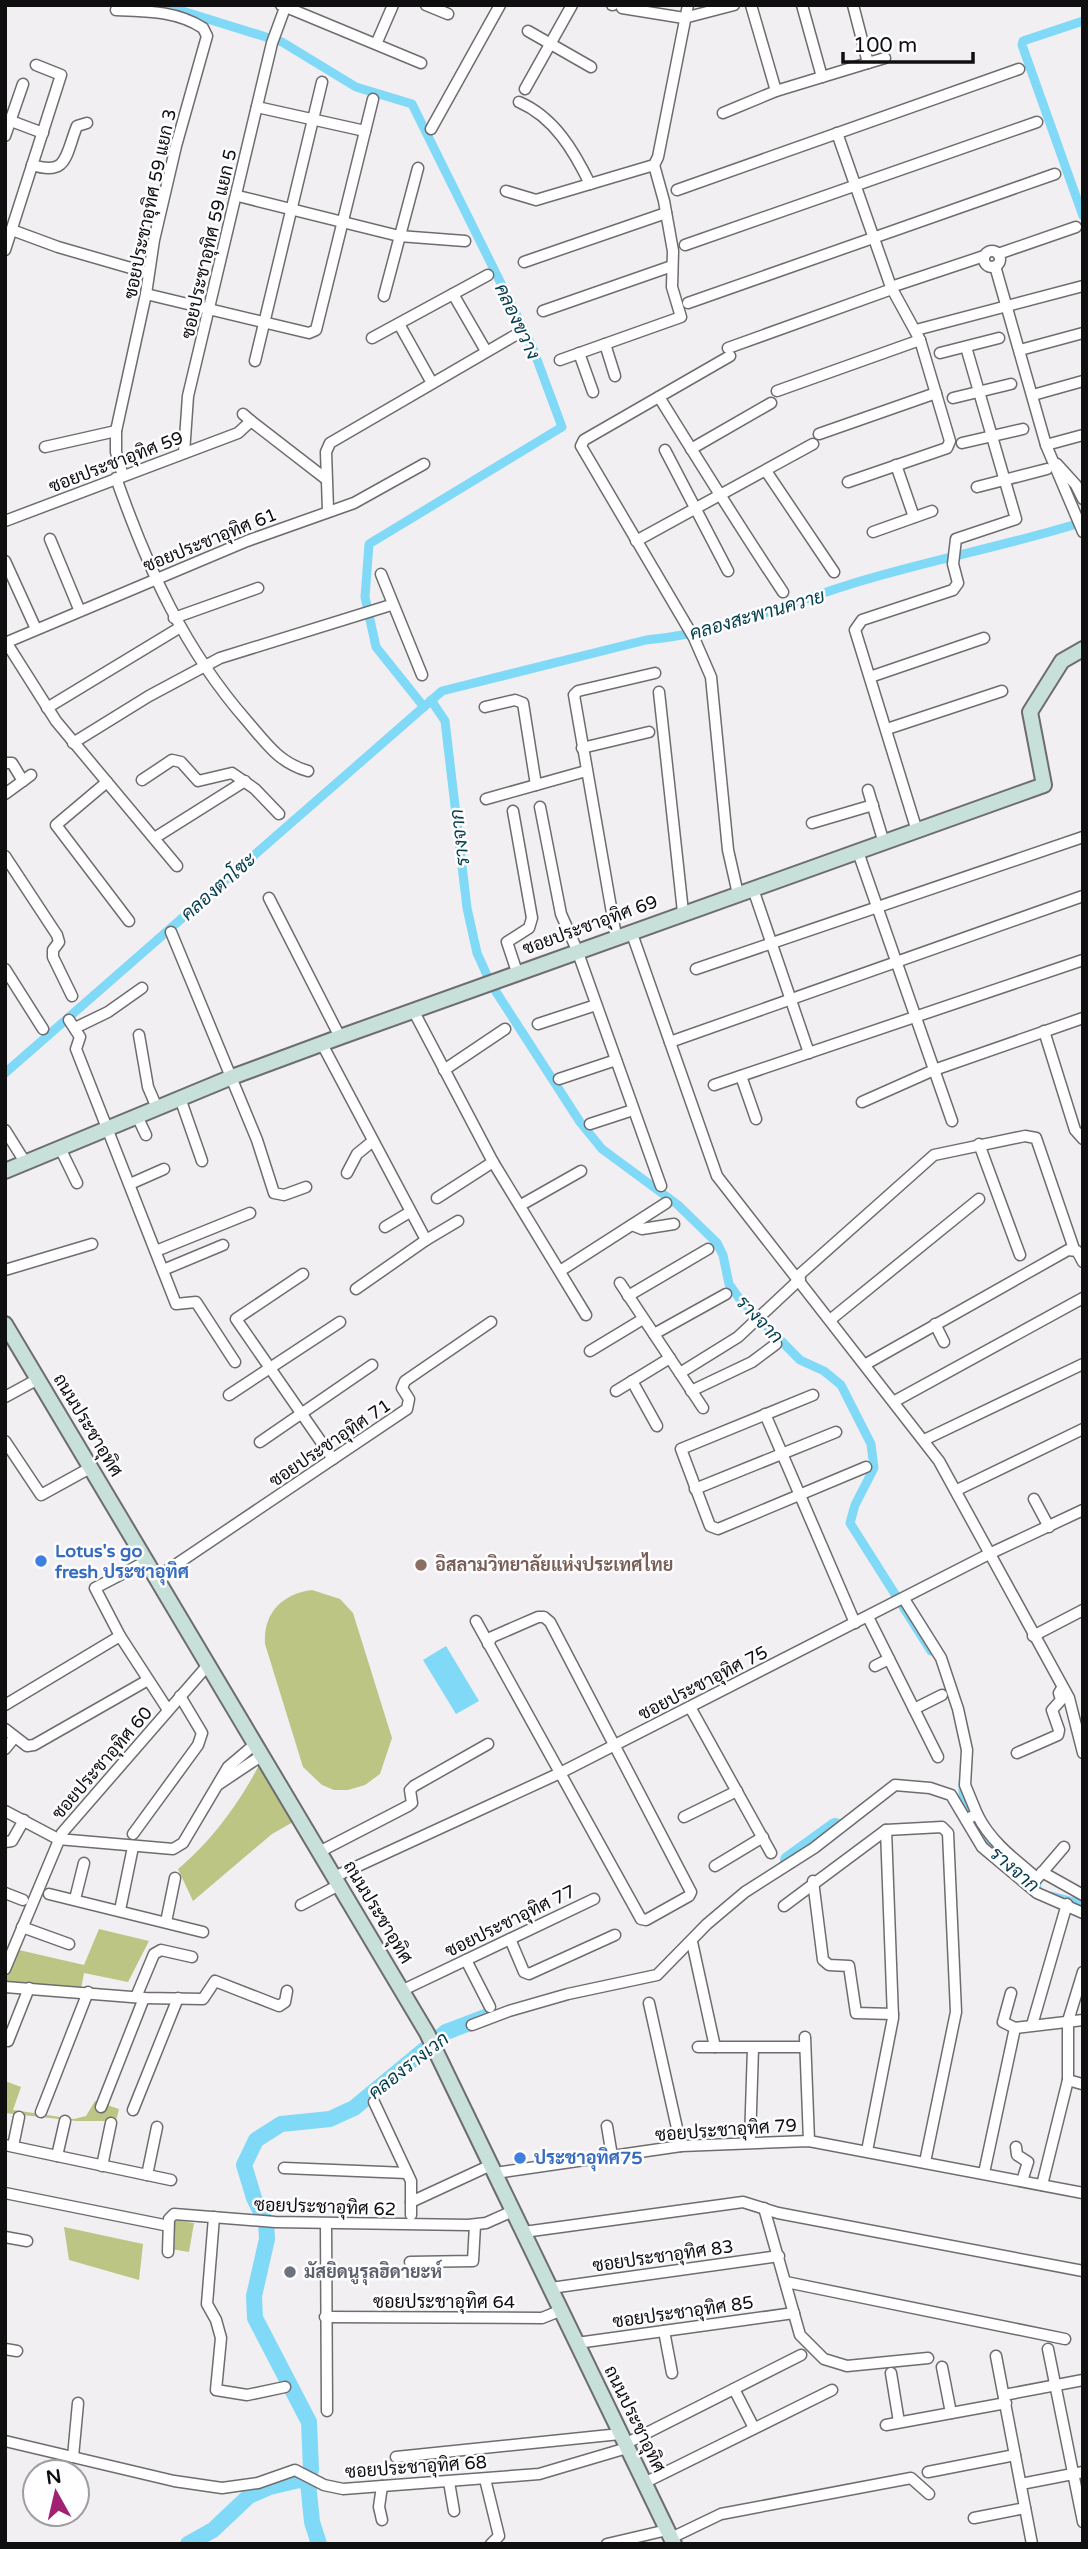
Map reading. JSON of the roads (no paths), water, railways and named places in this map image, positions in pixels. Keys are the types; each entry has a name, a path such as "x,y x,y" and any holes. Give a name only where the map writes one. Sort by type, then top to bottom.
{"main road":[{"name":"ซอยประชาอุทิศ 69","path":"5,1171 232,1077 577,950 1044,785 1030,712 1062,661 1083,649"},
{"name":"ถนนประชาอุทิศ","path":"5,1324 427,2033 671,2537"}],"street":[{"path":"377,43 393,5"},
{"path":"426,5 447,14"},
{"path":"431,129 500,5"},
{"path":"525,89 572,5"},
{"path":"560,360 681,317 672,287 666,213 654,165 658,157 688,5"},
{"path":"616,6 684,18 734,5"},
{"path":"751,5 776,91"},
{"path":"803,5 822,77"},
{"path":"853,5 868,63"},
{"path":"284,6 421,63"},
{"name":"ซอยประชาอุทิศ 59 แยก 5","path":"184,453 188,396 273,40 284,6"},
{"name":"ซอยประชาอุทิศ 59 แยก 3","path":"116,10 158,12 186,19 203,28 207,36 176,146 116,431 120,477 154,580 203,666 219,689 283,762 307,771"},
{"path":"527,31 591,67"},
{"path":"723,113 776,91 886,58"},
{"path":"5,250 61,75 36,65"},
{"path":"677,190 1019,69"},
{"path":"255,361 322,82"},
{"path":"5,136 23,84"},
{"path":"146,294 309,332 316,330 373,99"},
{"path":"519,102 533,108 549,122 568,144 590,184"},
{"path":"257,107 365,131"},
{"path":"11,121 43,133"},
{"path":"685,245 854,183 1037,122"},
{"path":"32,166 51,171 57,169 62,164 76,126 87,123"},
{"path":"837,133 892,288 918,335 950,445 848,482"},
{"path":"506,191 536,200 654,165"},
{"path":"384,296 418,168"},
{"path":"688,303 1055,174"},
{"path":"238,195 399,236 465,241"},
{"path":"524,262 666,213"},
{"path":"738,894 728,850 710,677 694,638 582,443 729,352 992,251 998,254 1076,227"},
{"path":"9,233 148,273"},
{"path":"995,266 999,261 998,254"},
{"path":"984,256 988,266 995,266"},
{"path":"543,311 672,266"},
{"path":"995,266 1051,465 1083,499"},
{"path":"372,338 488,275"},
{"path":"777,391 918,335 1083,285"},
{"path":"453,294 486,351"},
{"path":"399,324 432,383"},
{"path":"328,510 326,452 330,443 519,333"},
{"path":"1020,350 1083,334"},
{"path":"940,353 999,338"},
{"path":"605,344 615,376"},
{"path":"917,831 855,630 857,622 953,590 958,583 953,564 954,545 960,536 1016,519 966,347"},
{"path":"579,353 593,392"},
{"path":"1033,395 1083,381"},
{"path":"953,398 1011,384"},
{"path":"819,435 936,393"},
{"path":"659,397 720,497 746,532 783,592"},
{"path":"691,449 771,403"},
{"name":"ซอยประชาอุทิศ 59","path":"5,521 238,433 247,417 326,479"},
{"path":"962,443 1023,429"},
{"path":"45,447 116,431"},
{"path":"1046,445 1083,435"},
{"path":"636,541 813,444"},
{"path":"665,450 728,571"},
{"name":"ซอยประชาอุทิศ 61","path":"6,642 79,609 328,510 354,503 424,464"},
{"path":"896,465 914,517"},
{"path":"977,487 1051,465"},
{"path":"766,471 834,572"},
{"path":"1065,478 1083,532"},
{"path":"873,532 933,511"},
{"path":"50,539 79,609"},
{"path":"5,561 36,629"},
{"path":"381,574 391,605 422,675"},
{"path":"174,618 258,588"},
{"path":"73,743 219,658 391,605"},
{"path":"47,708 179,628"},
{"path":"870,677 984,638"},
{"path":"6,642 47,708 73,743 156,837 177,866"},
{"path":"616,936 582,748 575,692 655,673"},
{"path":"887,729 1002,691"},
{"path":"659,692 683,912"},
{"path":"485,707 515,700 523,703 536,785"},
{"path":"582,748 649,732"},
{"path":"142,780 166,763 177,760 194,780 232,773 246,781 279,814"},
{"path":"5,763 12,763 27,778 5,794"},
{"path":"486,799 586,771"},
{"path":"156,837 246,781"},
{"path":"107,782 56,825 129,922"},
{"path":"868,790 884,843"},
{"path":"812,823 873,805"},
{"path":"540,807 561,914 577,950 662,1186"},
{"path":"513,811 532,918 529,928 507,942 517,972"},
{"path":"696,969 1083,837"},
{"path":"858,852 952,1121"},
{"path":"5,856 57,935 59,942 53,950 53,957 72,996"},
{"path":"753,889 810,1053"},
{"path":"670,1042 1083,896"},
{"path":"269,898 340,1037"},
{"path":"631,931 718,1176 895,1401 957,1490 1033,1636 1069,1698 1083,1753"},
{"path":"171,932 232,1077 274,1193 284,1195 306,1187"},
{"path":"714,1085 1083,960"},
{"path":"5,969 43,1029"},
{"path":"142,988 108,1012 72,1024 80,1038 76,1049 176,1304 196,1302 235,1363"},
{"path":"538,1024 596,1005"},
{"path":"413,1010 493,1162 586,1315"},
{"path":"862,1102 934,1070 1083,1018"},
{"path":"444,1070 505,1030"},
{"path":"1044,1031 1075,1130 1083,1139"},
{"path":"138,1035 148,1087 157,1108"},
{"path":"322,1044 426,1240"},
{"path":"559,1079 616,1060"},
{"path":"741,1076 756,1119"},
{"path":"180,1098 202,1161"},
{"path":"590,1124 633,1110"},
{"path":"137,1116 146,1135"},
{"path":"5,1129 25,1162"},
{"path":"680,1373 745,1330 934,1155 1025,1136 1036,1138 1074,1249 1083,1262"},
{"path":"347,1173 356,1154 373,1141"},
{"path":"979,1144 1020,1255"},
{"path":"60,1148 76,1184"},
{"path":"437,1198 493,1162"},
{"path":"130,1184 164,1170"},
{"path":"521,1205 581,1171"},
{"path":"830,1320 979,1199"},
{"path":"560,1271 666,1203"},
{"path":"385,1227 410,1212"},
{"path":"156,1251 250,1213"},
{"path":"356,1289 458,1221"},
{"path":"632,1225 638,1230 674,1224"},
{"path":"5,1270 92,1244"},
{"path":"163,1270 223,1245"},
{"path":"628,1296 708,1249"},
{"path":"866,1364 1074,1249"},
{"path":"303,1273 236,1319 333,1459"},
{"path":"620,1283 703,1408"},
{"path":"654,1334 726,1294"},
{"path":"895,1401 1083,1298"},
{"path":"590,1350 643,1319"},
{"path":"229,1395 340,1322"},
{"name":"ซอยประชาอุทิศ 71","path":"156,1578 407,1409 409,1399 402,1388 405,1381 491,1322"},
{"path":"935,1324 944,1342"},
{"path":"691,1391 752,1362 776,1344"},
{"path":"616,1391 670,1358"},
{"path":"924,1440 1083,1364"},
{"path":"260,1442 372,1365"},
{"path":"5,1396 38,1379"},
{"path":"632,1381 657,1426"},
{"path":"813,1395 681,1449 713,1529 866,1466"},
{"path":"765,1413 855,1623"},
{"path":"957,1490 1083,1429"},
{"path":"695,1489 836,1432"},
{"path":"5,1441 9,1452 41,1495 90,1468"},
{"path":"1034,1499 1049,1527"},
{"name":"ซอยประชาอุทิศ 75","path":"301,1905 336,1881 560,1773 989,1554 1083,1510"},
{"path":"145,1562 95,1588 120,1636 168,1710"},
{"path":"903,1600 941,1658 958,1709 967,1750 965,1787 978,1843 997,1852 1083,1913"},
{"path":"1033,1636 1083,1610"},
{"path":"476,1621 488,1644 641,1919 646,1920 691,1895 550,1622 544,1617 492,1637 488,1644"},
{"path":"868,1617 938,1757"},
{"path":"5,1705 120,1636"},
{"path":"875,1666 889,1659"},
{"name":"ซอยประชาอุทิศ 60","path":"5,1969 58,1839 207,1666"},
{"path":"5,1729 27,1746 34,1745 148,1680"},
{"path":"1017,1753 1058,1735 1059,1730 1052,1710 1061,1701 1059,1693 1062,1688"},
{"path":"914,1709 942,1695"},
{"path":"134,1834 198,1745 201,1728 180,1696"},
{"path":"690,1707 771,1853"},
{"path":"5,1749 14,1738"},
{"path":"319,1852 408,1806 412,1803 410,1790 414,1786 488,1744"},
{"path":"7,1816 24,1820 58,1839 173,1849 183,1843 218,1784 257,1751"},
{"path":"472,2025 568,1994 657,1975 708,1924 745,1892 814,1848 892,1786 899,1784 946,1793 955,1798 972,1816"},
{"path":"684,1817 737,1791"},
{"path":"5,1842 12,1841 24,1820"},
{"path":"784,1906 813,1881 886,1830 942,1827 948,1833 956,2012 925,2162"},
{"path":"867,2151 887,2061 893,2014 886,1830"},
{"path":"715,1866 762,1837"},
{"path":"120,1910 133,1847"},
{"path":"1035,1881 1064,1847"},
{"path":"75,1899 84,1863"},
{"path":"166,1922 174,1878"},
{"path":"813,1881 823,1960 829,1965 849,1966 856,2013 893,2014"},
{"path":"1035,1881 1083,1895"},
{"path":"5,1893 23,1900"},
{"path":"49,1894 203,1932"},
{"name":"ซอยประชาอุทิศ 77","path":"403,1990 594,1899"},
{"path":"1032,2025 1067,1904"},
{"path":"22,1927 69,1944"},
{"path":"510,1939 524,1972 529,1974 615,1935"},
{"path":"692,1942 715,2047"},
{"path":"101,2107 154,1954 161,1950 192,1957"},
{"path":"467,1959 490,2007"},
{"path":"1042,2185 1068,2080 1068,2021 1083,1972"},
{"path":"5,1987 178,1998 207,1997 215,1981 279,2006 285,2002 287,1991"},
{"path":"8,2041 29,1988"},
{"path":"41,2112 88,1992"},
{"path":"1011,1993 1003,2022 1016,2027 1083,2020"},
{"path":"133,2110 178,1998"},
{"path":"649,2003 681,2146"},
{"path":"984,2173 1016,2027"},
{"path":"698,2047 753,2048 805,2042 809,2141"},
{"path":"750,2141 753,2048"},
{"path":"1068,2080 1082,2084"},
{"path":"374,2102 411,2181 411,2215"},
{"path":"19,2117 9,2146 171,2180"},
{"path":"57,2156 65,2121"},
{"path":"102,2166 111,2123"},
{"path":"607,2126 612,2156"},
{"path":"146,2175 157,2127"},
{"name":"ซอยประชาอุทิศ 79","path":"411,2202 493,2169 681,2146 750,2141 809,2141 1083,2193"},
{"path":"1016,2147 1017,2155 1028,2162 1022,2181"},
{"path":"284,2168 407,2173"},
{"path":"5,2193 164,2225"},
{"path":"524,2232 743,2202 1083,2272"},
{"path":"764,2208 800,2335 824,2359 836,2365 929,2358"},
{"name":"ซอยประชาอุทิศ 62","path":"168,2252 170,2217 326,2224 475,2225 513,2211"},
{"path":"214,2217 207,2304 216,2320 220,2338 216,2390 247,2395 285,2387"},
{"path":"326,2224 327,2411"},
{"path":"410,2262 473,2260 475,2225"},
{"path":"5,2237 27,2241"},
{"name":"ซอยประชาอุทิศ 83","path":"551,2288 779,2256"},
{"path":"786,2282 1065,2339"},
{"name":"ซอยประชาอุทิศ 64","path":"325,2316 542,2318 562,2310"},
{"name":"ซอยประชาอุทิศ 85","path":"577,2343 794,2313"},
{"path":"664,2331 672,2373"},
{"path":"5,2349 17,2351"},
{"path":"1048,2349 1078,2473 1083,2522"},
{"path":"396,2457 624,2442 801,2355"},
{"path":"996,2356 1032,2544"},
{"path":"943,2367 951,2413"},
{"path":"891,2373 899,2422"},
{"path":"886,2425 951,2413 1083,2380"},
{"path":"734,2389 754,2428"},
{"path":"644,2483 832,2390"},
{"path":"73,2457 78,2403"},
{"name":"ซอยประชาอุทิศ 68","path":"5,2441 174,2481 222,2488 300,2471 318,2482 336,2488 539,2474 624,2442"},
{"path":"928,2472 1015,2455"},
{"path":"1021,2484 1078,2473"},
{"path":"607,2544 671,2537 721,2514 911,2478 929,2494"},
{"path":"485,2479 497,2542"},
{"path":"449,2482 454,2511"},
{"path":"382,2486 379,2507 382,2521"},
{"path":"974,2518 1025,2508"}],"water":[{"path":"446,1646 479,1701 456,1714 423,1660"}],"waterway":[{"name":"คลองขวาง","path":"152,5 163,5 282,42 356,87 412,104 532,346 562,427 369,544 365,597 376,647 424,707"},
{"path":"1083,21 1023,41 1022,45 1083,216"},
{"name":"คลองสะพานควาย","path":"5,1073 442,691 646,640 699,632 880,575 1083,522"},
{"name":"รางจาก","path":"431,700 445,721 467,908 477,953 491,984 580,1122 602,1149 678,1205 717,1243 723,1255 729,1284 739,1298 800,1360 824,1371 841,1385 871,1444 874,1468 855,1505 850,1523 931,1651"},
{"name":"รางจาก","path":"963,1783 963,1797 988,1848 1037,1887"},
{"name":"คลองรางเวก","path":"788,1860 835,1826"},
{"name":"รางจาก","path":"1051,1896 1074,1902 1083,1908"},
{"name":"คลองรางเวก","path":"319,2544 312,2522 308,2482 311,2469 309,2422 255,2318 254,2296 267,2239 266,2222 254,2198 244,2165 256,2140 281,2124 330,2119 354,2108 446,2032 488,2016"},
{"path":"188,2544 213,2530 249,2496 270,2487 299,2480 308,2482"}],"place":[{"name":"Lotus's go fresh ประชาอุทิศ","path":"41,1561"},
{"name":"อิสลามวิทยาลัยแห่งประเทศไทย","path":"421,1565"},
{"name":"ประชาอุทิศ75","path":"520,2158"},
{"name":"มัสยิดนูรุลฮิดายะห์","path":"290,2272"}],"water label":[{"name":"คลองตาโซะ","path":"218,886"}]}
